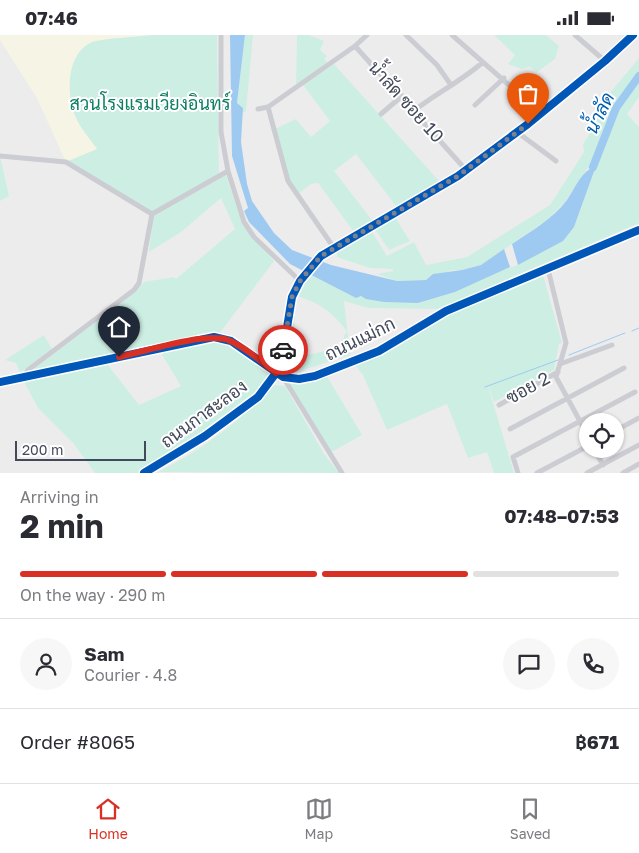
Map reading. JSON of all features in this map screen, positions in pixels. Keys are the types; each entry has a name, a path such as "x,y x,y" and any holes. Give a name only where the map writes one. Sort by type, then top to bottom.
{"street":[{"path":"221,35 221,132 228,171 244,222 254,237 300,281"},
{"name":"น้ำลัด ซอย 10","path":"367,35 355,46 402,96 466,170"},
{"path":"406,35 437,65 452,85"},
{"path":"452,35 482,63 504,78 542,113"},
{"path":"575,35 605,61"},
{"path":"276,373 282,352 292,297 300,281 321,256 466,170 542,113 605,61 632,35"},
{"path":"258,109 268,107 355,46"},
{"path":"415,111 438,92 463,79 482,63"},
{"path":"475,105 504,78"},
{"path":"381,114 402,96"},
{"path":"268,107 288,181 334,248"},
{"path":"517,132 556,161"},
{"path":"0,156 66,162 152,214"},
{"path":"22,378 28,370 134,290 139,283 152,214 228,171"},
{"name":"ถนนแม่กก","path":"1,380 22,378 214,337 231,341 283,377 299,379 315,376 368,356 446,311 639,230"},
{"path":"548,269 566,343 556,377 579,419"},
{"path":"560,364 612,345"},
{"path":"510,429 624,368"},
{"name":"ซอย 2","path":"499,405 558,372"},
{"name":"ถนนกาสะลอง","path":"144,473 198,441 248,405 258,397 276,373"},
{"path":"283,377 342,473"},
{"path":"595,413 636,392"},
{"path":"624,426 639,418"},
{"path":"518,473 513,457 579,422"},
{"path":"587,473 639,445"},
{"path":"537,473 579,451"},
{"path":"599,458 603,465"},
{"path":"623,473 639,464"}],"shaded area":[{"path":"0,35 152,35 91,42 97,149 66,162 37,98 0,40"}],"green space":[{"name":"สวนโรงแรมเวียงอินทร์","path":"152,35 217,35 219,177 152,214 66,162 97,149 79,124 72,104 70,80 75,58 90,43 95,41"},
{"path":"245,35 253,35 246,111 242,113 243,108 237,103"},
{"path":"297,35 309,35 324,41 320,50 327,56 324,59 329,64 296,87"},
{"path":"494,35 546,35 559,46 555,59 537,72 530,67 521,69 508,64 515,55"},
{"path":"639,58 639,97 627,114 639,127 639,223 439,309 368,308 344,301 350,355 291,374 282,371 295,304 294,346 307,355 329,350 337,352 344,347 344,336 347,331 341,324 314,302 298,296 310,274 356,298 361,296 418,303 455,292 495,272 518,265 574,227 596,166 587,169 566,201 547,220 481,265 462,270 452,270 426,280 397,281 377,274 393,271 393,269 370,268 337,257 337,250 371,230 387,256 414,242 426,265 467,257 550,205 584,152 583,144 593,129 600,105"},
{"path":"334,64 439,181 396,206 356,154 334,171 372,220 354,232 318,183 311,184 298,194 288,178 275,129 296,119 311,137 330,121 303,85"},
{"path":"0,156 9,196 0,201"},
{"path":"226,175 242,224 274,261 219,334 36,371 35,368 129,297 144,282 174,277 176,279 235,229 221,198 181,232 149,252 153,216"},
{"path":"394,216 410,241 389,250 374,228"},
{"path":"543,275 562,343 559,344 554,370 494,402 486,379 514,473 494,473 487,452 468,458 447,404 387,430 363,375 355,365 371,359 445,315"},
{"path":"44,335 52,349 20,373 16,363 5,360"},
{"path":"208,338 233,343 276,373 248,405 144,473 95,473 74,444 38,408 22,378 104,360 139,405 181,386 158,348"},
{"path":"325,373 362,435 328,454 287,384 292,379"},
{"path":"273,385 285,386 324,454 339,473 158,472 190,455 220,434 248,411"}],"water":[{"path":"230,35 245,35 237,103 243,108 241,142 247,184 252,201 274,233 292,250 331,265 397,281 426,280 433,274 481,265 504,249 510,267 455,292 418,303 384,302 366,299 361,296 356,298 290,264 249,222 244,211 248,208 232,156"},
{"name":"น้ำลัด","path":"596,166 574,227 563,241 518,265 512,244 555,213 567,200 579,180 586,172"}],"waterway":[{"name":"น้ำลัด","path":"593,167 616,108 639,76"},
{"path":"632,331 639,328"},
{"path":"569,355 625,333"},
{"path":"485,387 558,360"}],"cycle path":[{"path":"144,473 205,436 258,397 276,373 283,352 292,297 300,281 321,256 458,176 528,124 605,61 633,35"},
{"path":"0,382 214,337 231,341 283,377 299,379 315,376 379,351 446,311 639,230"}],"way so far":[{"path":"283,350 292,297 300,281 321,256 458,176 528,124"}],"route":[{"path":"119,357 214,337 223,338 238,345 276,373 283,350"}]}
